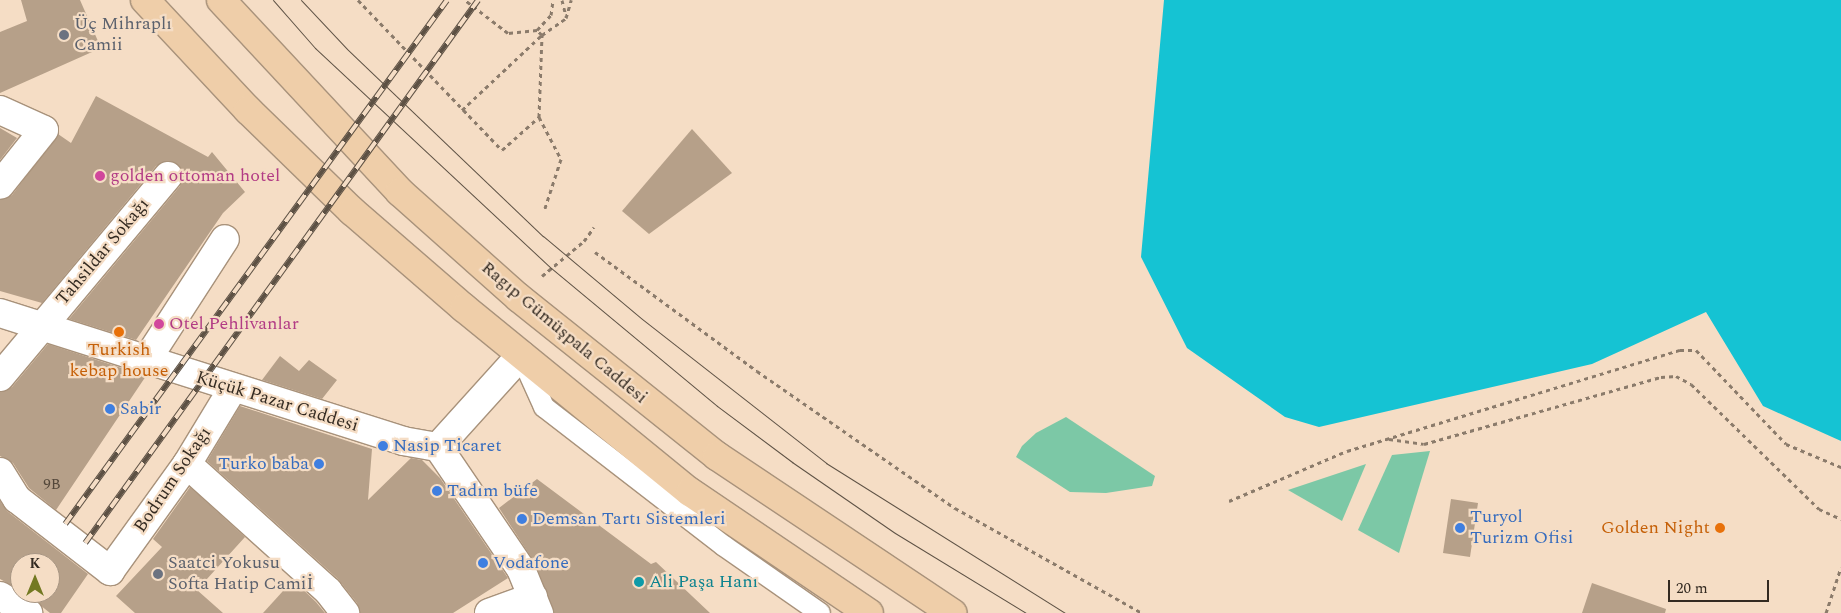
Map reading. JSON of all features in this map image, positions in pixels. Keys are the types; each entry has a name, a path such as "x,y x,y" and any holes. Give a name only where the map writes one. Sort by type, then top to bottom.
{"main road":[{"path":"145,0 248,110 352,211 521,355 690,492 869,613"},
{"name":"Ragıp Gümüşpala Caddesi","path":"221,0 400,192 518,298 718,456 952,613"}],"street":[{"path":"0,110 44,130 0,186"},
{"name":"Tahsildar Sokağı","path":"0,377 39,328 168,176"},
{"path":"146,361 226,239"},
{"name":"Küçük Pazar Caddesi","path":"0,313 39,328 403,441 438,447"},
{"path":"489,613 536,605 521,569 438,447 521,355"},
{"name":"Bodrum Sokağı","path":"0,472 17,498 110,571 187,464 234,388"},
{"path":"187,464 328,592 345,613"},
{"path":"0,596 28,613"}],"lane":[{"path":"521,355 544,407 724,546 820,613"}],"path":[{"path":"358,0 502,150 539,117"},
{"path":"465,0 508,33 537,30 551,15 553,0"},
{"path":"562,0 566,18"},
{"path":"462,110 542,35 566,18 571,0"},
{"path":"537,30 542,35 539,117 561,159 545,208"},
{"path":"595,252 757,371 955,508 1142,613"},
{"path":"1229,501 1346,452 1680,350 1696,350 1786,444 1841,467"},
{"path":"1388,439 1424,444 1661,377 1676,376 1691,384 1819,509 1841,519"},
{"path":"1826,613 1841,567"}],"green space":[{"path":"1066,417 1155,476 1152,486 1106,493 1070,492 1016,457 1022,446 1036,433"},
{"path":"1430,451 1399,553 1358,530 1392,455"},
{"path":"1366,464 1342,521 1288,490"}],"water":[{"path":"1164,0 1841,0 1841,441 1763,406 1706,312 1592,364 1319,427 1285,417 1187,348 1141,257"}],"building":[{"name":"Üç Mihraplı Camii","path":"21,0 80,0 101,48 0,93 0,32 27,21"},
{"path":"96,96 208,157 212,152 245,192 223,213 136,340 69,319 180,186 183,171 171,161 156,166 42,303 0,291 0,200 12,195 58,134 71,143"},
{"path":"0,128 17,138 0,160"},
{"path":"692,129 732,173 649,234 622,211"},
{"path":"48,344 146,376 56,510 29,488 13,463 0,456 0,392 12,387"},
{"path":"280,356 299,371 309,360 337,380 322,399 262,380"},
{"path":"240,406 372,449 368,500 411,458 422,460 440,478 508,578 453,613 360,613 357,603 338,579 207,461"},
{"path":"537,479 651,564 656,562 710,613 554,613 535,563 499,508"},
{"path":"190,487 245,537 197,590 223,613 135,613 116,596 162,547 153,539"},
{"name":"Turyol Turizm Ofisi","path":"1451,499 1478,503 1470,557 1443,553"},
{"path":"0,501 7,511 88,574 61,613 50,613 38,603 60,603 60,553 10,553 10,584 0,579"},
{"path":"293,580 316,602 325,613 263,613"},
{"path":"1592,583 1666,609 1665,613 1582,613"}],"tram line":[{"path":"273,0 315,48 551,268 717,406 792,462 895,533 1026,613"},
{"path":"301,0 347,49 543,236 642,319 826,463 1065,613"}],"railway":[{"path":"65,524 447,0"},
{"path":"85,543 478,0"}],"place":[{"name":"Üç Mihraplı Camii","path":"64,35"},
{"name":"golden ottoman hotel","path":"100,176"},
{"name":"Otel Pehlivanlar","path":"159,324"},
{"name":"Turkish kebap house","path":"119,332"},
{"name":"Sabir","path":"110,409"},
{"name":"Nasip Ticaret","path":"383,446"},
{"name":"Turko baba","path":"319,464"},
{"name":"Tadım büfe","path":"437,491"},
{"name":"Demsan Tartı Sistemleri","path":"522,519"},
{"name":"Turyol Turizm Ofisi","path":"1460,528"},
{"name":"Golden Night","path":"1720,528"},
{"name":"Vodafone","path":"483,563"},
{"name":"Saatci Yokusu Softa Hatip Camiİ","path":"158,574"},
{"name":"Ali Paşa Hanı","path":"639,582"}]}
